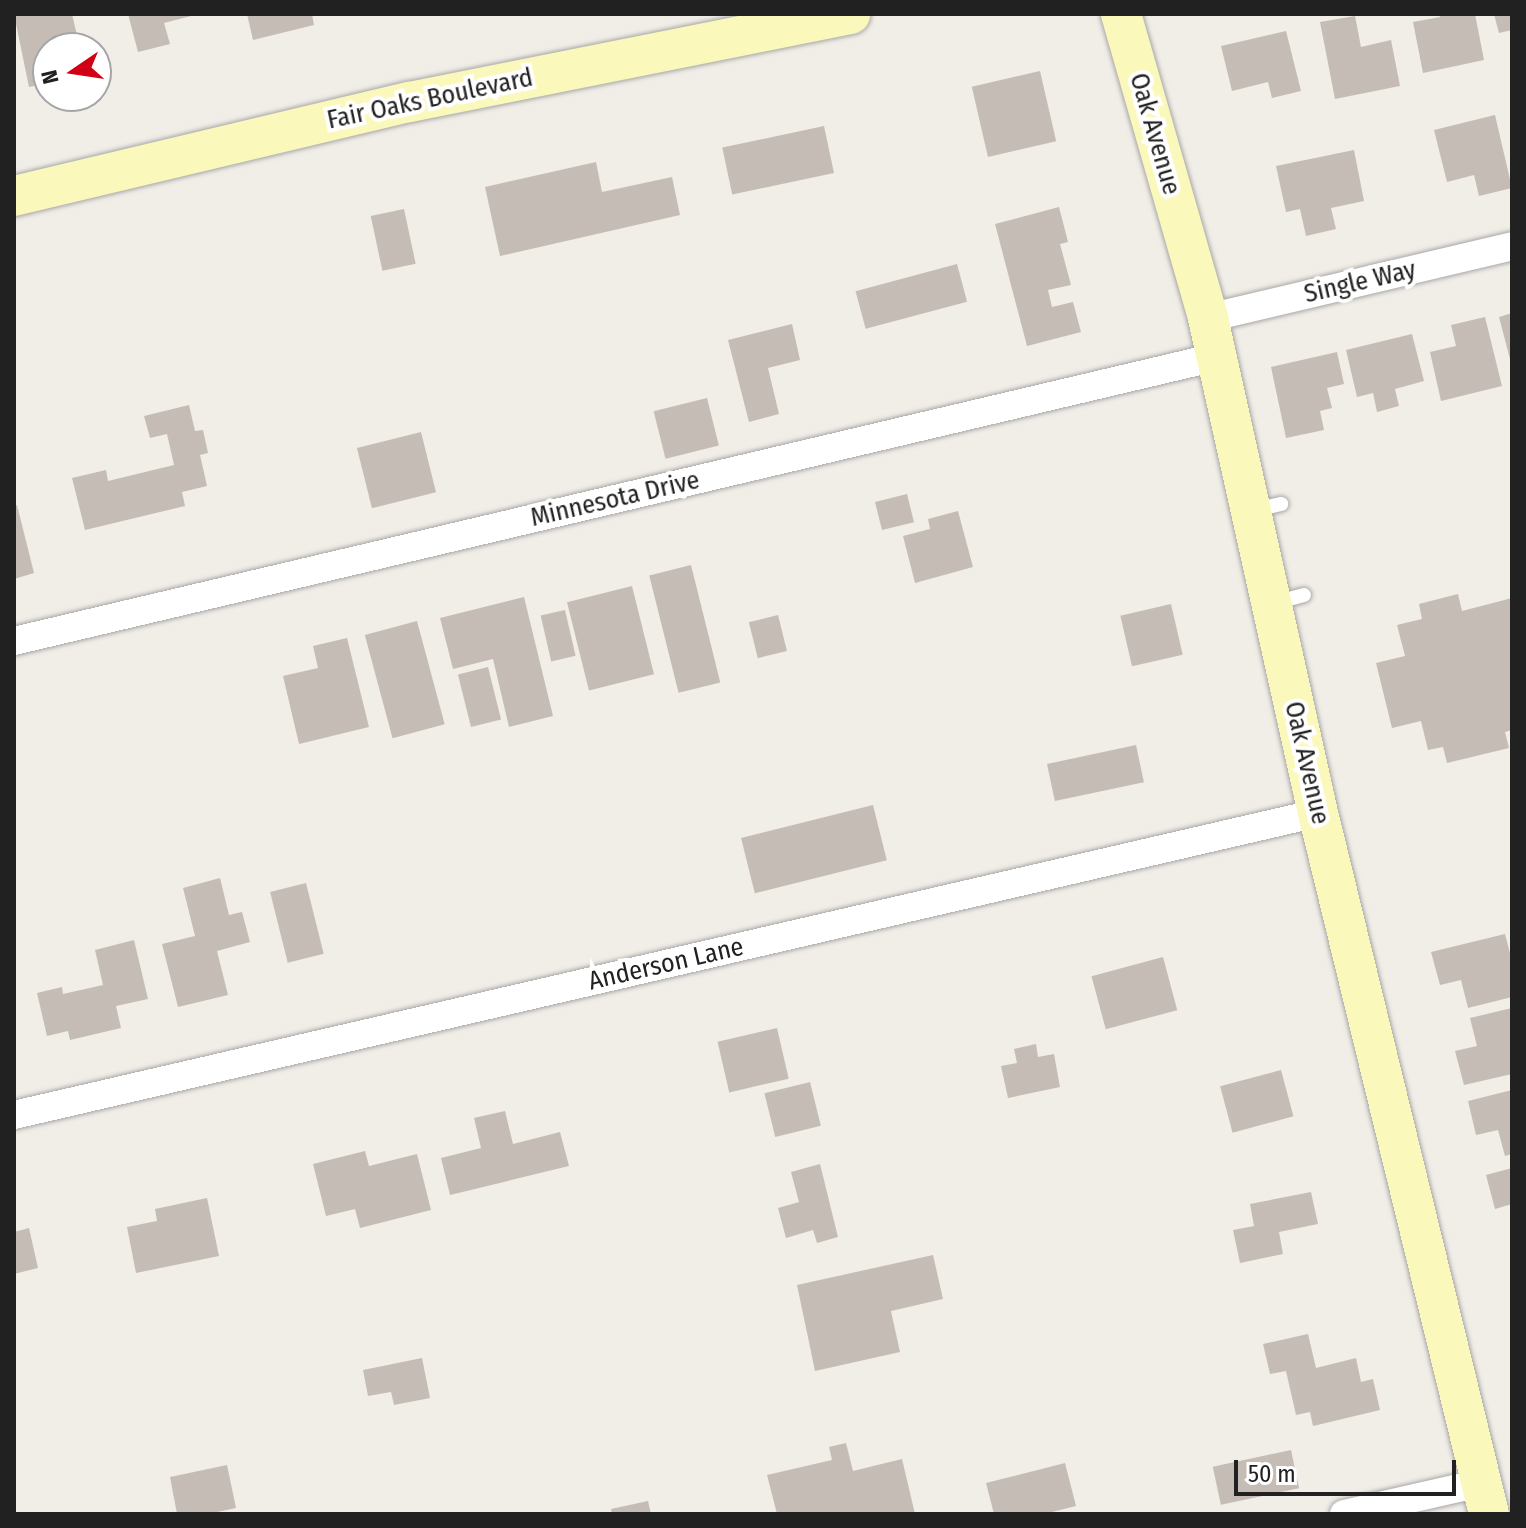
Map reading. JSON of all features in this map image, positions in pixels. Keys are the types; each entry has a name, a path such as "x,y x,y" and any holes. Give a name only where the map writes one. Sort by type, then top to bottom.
{"main road":[{"name":"Fair Oaks Boulevard","path":"14,196 410,102 850,14"},
{"name":"Oak Avenue","path":"1121,14 1208,318 1216,357 1266,507 1288,599 1318,813 1485,1498"}],"street":[{"name":"Single Way","path":"1208,318 1512,246"},
{"name":"Minnesota Drive","path":"14,641 1216,357"},
{"name":"Anderson Lane","path":"14,1115 1318,813"},
{"path":"1344,1514 1485,1498"}],"building":[{"path":"14,14 72,14 76,32 32,32 32,86 29,87"},
{"path":"128,14 195,15 164,23 170,44 138,52"},
{"path":"247,14 312,14 314,25 253,40"},
{"path":"1439,14 1475,14 1484,60 1423,73 1413,22 1440,17"},
{"path":"1494,14 1512,14 1512,30 1499,33"},
{"path":"1355,16 1361,47 1391,40 1400,86 1335,99 1320,22"},
{"path":"1286,31 1301,91 1272,98 1268,82 1232,91 1221,46"},
{"path":"1040,71 1056,141 988,157 972,87"},
{"path":"1495,115 1512,188 1479,196 1474,175 1447,182 1434,130"},
{"path":"824,126 834,173 732,195 722,148"},
{"path":"1354,150 1364,201 1331,208 1336,229 1306,236 1300,209 1286,212 1276,166"},
{"path":"596,162 602,192 672,177 680,215 500,256 485,187"},
{"path":"1059,207 1068,242 1060,244 1071,285 1048,290 1052,307 1073,302 1081,332 1027,346 995,224"},
{"path":"404,209 416,264 382,271 371,216"},
{"path":"957,264 967,302 866,329 856,291"},
{"path":"1512,313 1512,363 1511,363 1499,317"},
{"path":"1485,317 1502,386 1441,401 1430,352 1456,346 1451,325"},
{"path":"792,324 800,360 768,368 779,414 749,422 728,340"},
{"path":"1412,334 1424,381 1395,389 1399,406 1377,412 1373,393 1357,397 1346,350"},
{"path":"1337,352 1344,384 1327,388 1332,408 1320,411 1324,430 1286,438 1271,367"},
{"path":"707,398 719,446 665,459 654,411"},
{"path":"189,405 195,431 203,430 208,453 200,455 207,486 182,492 185,506 85,530 72,478 106,470 108,481 174,465 167,434 150,438 144,416"},
{"path":"421,432 436,492 372,508 357,448"},
{"path":"907,494 914,522 882,530 875,502"},
{"path":"17,505 34,573 14,579 14,506"},
{"path":"958,511 973,567 915,583 903,536 930,529 928,519"},
{"path":"691,565 720,682 679,693 649,575"},
{"path":"632,586 654,674 589,691 567,602"},
{"path":"1458,594 1462,611 1512,598 1512,730 1505,732 1509,748 1447,763 1443,747 1428,750 1421,721 1392,728 1376,663 1405,656 1397,625 1422,619 1419,604"},
{"path":"524,597 553,716 509,727 493,659 453,669 440,618"},
{"path":"1171,604 1183,655 1132,666 1120,616"},
{"path":"565,610 576,656 551,661 541,616"},
{"path":"778,615 787,651 758,658 749,622"},
{"path":"417,621 445,724 393,738 365,635"},
{"path":"347,638 369,727 299,744 283,676 318,668 313,646"},
{"path":"488,667 501,719 471,727 458,674"},
{"path":"1136,745 1144,782 1055,801 1047,764"},
{"path":"873,805 887,860 755,893 741,838"},
{"path":"220,878 229,915 242,912 250,942 217,951 228,995 178,1007 162,944 195,936 183,888"},
{"path":"306,883 324,954 288,963 270,892"},
{"path":"1505,934 1512,961 1512,997 1468,1008 1461,980 1440,985 1431,952"},
{"path":"134,940 148,999 116,1006 121,1028 70,1040 68,1031 47,1036 37,993 62,987 63,994 103,985 95,950"},
{"path":"1163,957 1177,1010 1106,1029 1092,976"},
{"path":"1512,1008 1512,1074 1464,1085 1455,1051 1477,1046 1470,1018"},
{"path":"777,1028 789,1079 729,1092 718,1042"},
{"path":"1036,1044 1038,1057 1054,1054 1060,1087 1008,1098 1001,1066 1017,1063 1014,1049"},
{"path":"1281,1070 1293,1116 1233,1133 1220,1086"},
{"path":"810,1082 821,1126 775,1137 764,1093"},
{"path":"1512,1090 1512,1154 1505,1156 1498,1130 1476,1135 1468,1101"},
{"path":"505,1111 513,1144 560,1132 569,1166 450,1195 441,1158 481,1148 474,1118"},
{"path":"365,1151 369,1166 417,1154 431,1210 360,1228 355,1209 326,1216 313,1164"},
{"path":"820,1164 838,1237 817,1243 813,1230 786,1238 778,1208 799,1202 791,1172"},
{"path":"1512,1168 1512,1204 1495,1209 1486,1175"},
{"path":"1311,1192 1318,1224 1279,1232 1283,1254 1240,1263 1233,1230 1254,1226 1250,1204"},
{"path":"207,1198 219,1256 136,1273 127,1227 157,1221 155,1209"},
{"path":"29,1228 38,1268 14,1274 14,1232"},
{"path":"933,1255 943,1299 891,1311 900,1352 815,1371 797,1285"},
{"path":"1308,1334 1316,1368 1356,1358 1361,1382 1373,1379 1380,1410 1313,1426 1310,1412 1296,1415 1286,1371 1270,1374 1263,1344"},
{"path":"422,1358 430,1398 394,1405 391,1392 368,1396 363,1370"},
{"path":"846,1443 853,1471 902,1459 915,1514 777,1514 767,1475 832,1460 829,1447"},
{"path":"1291,1450 1299,1488 1221,1505 1213,1467"},
{"path":"1065,1463 1076,1506 1044,1514 994,1514 986,1483"},
{"path":"227,1465 236,1508 208,1514 177,1514 170,1477"},
{"path":"648,1501 651,1514 612,1514 611,1509"}]}
